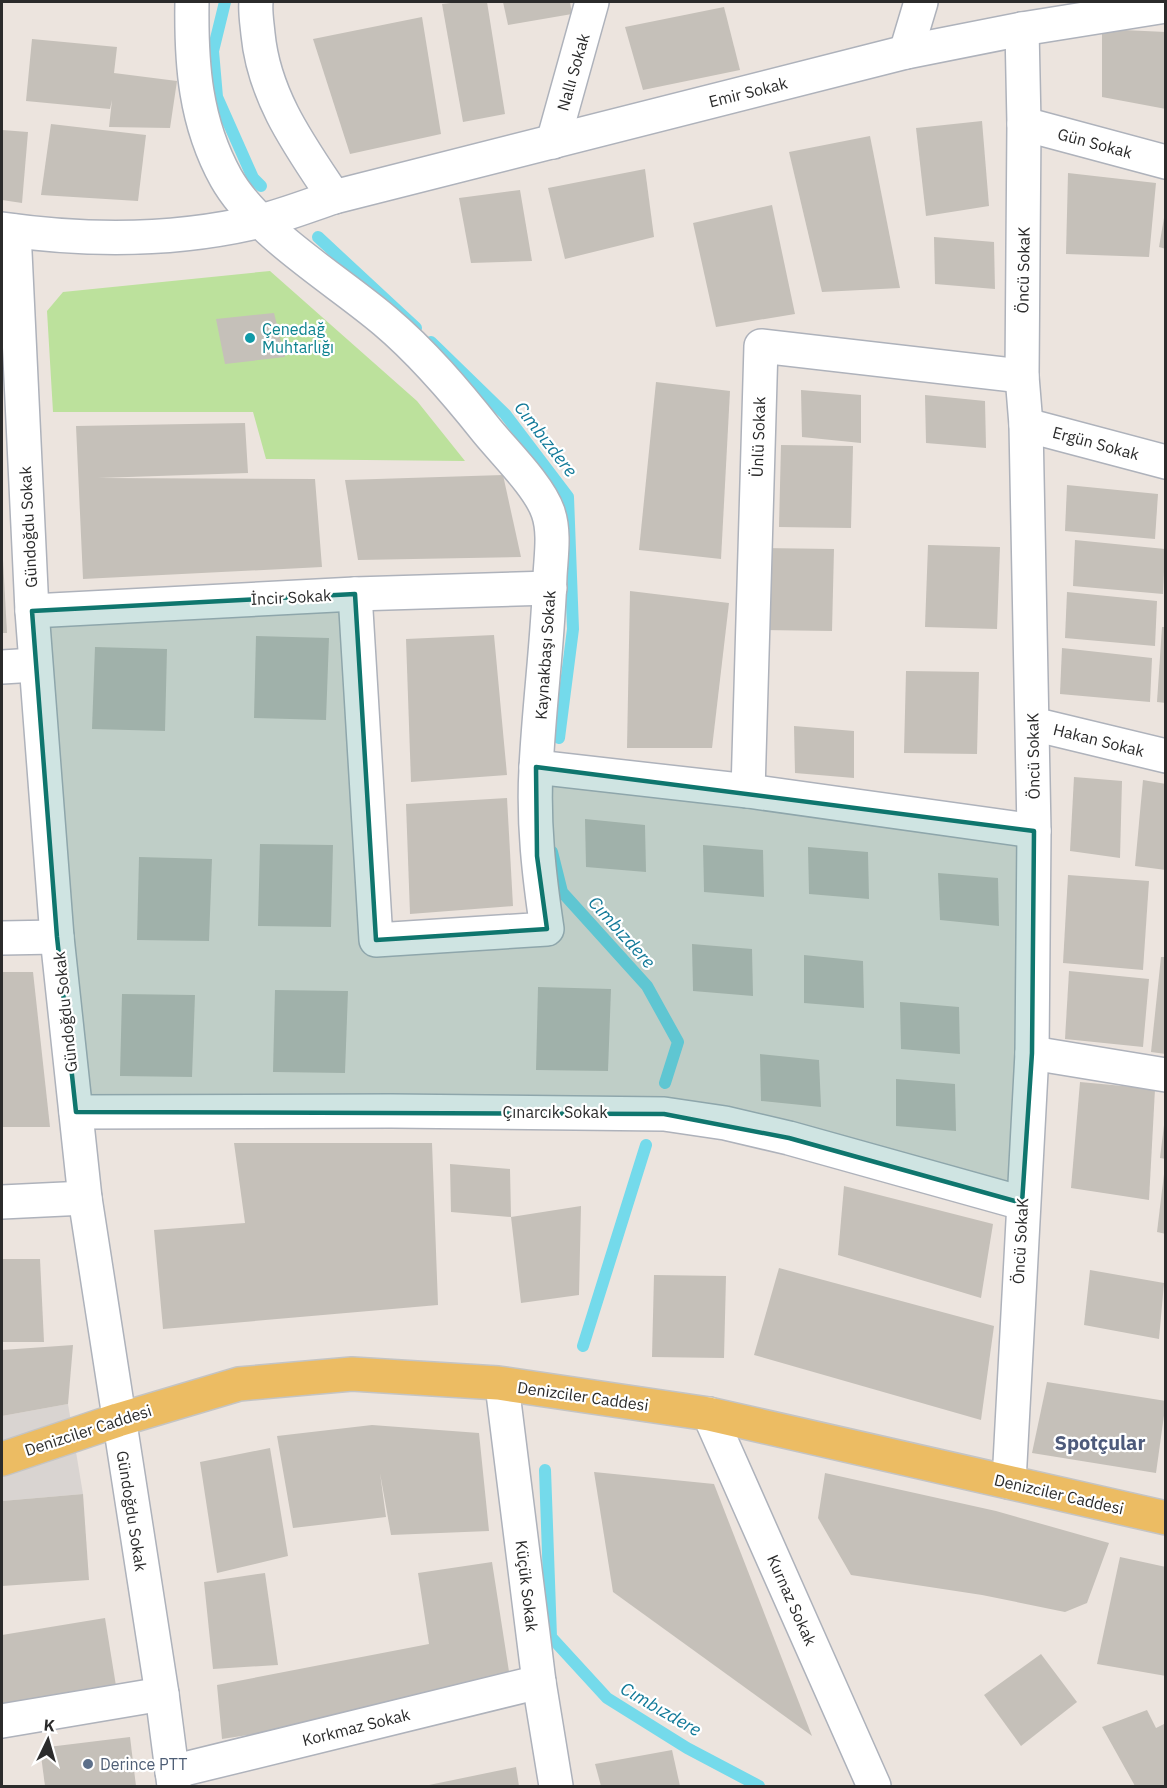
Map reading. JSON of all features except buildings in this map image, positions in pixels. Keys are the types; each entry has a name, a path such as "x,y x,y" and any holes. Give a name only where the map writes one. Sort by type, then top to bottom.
{"main road":[{"name":"Denizciler Caddesi","path":"2,1460 118,1420 239,1384 352,1374 502,1385 709,1414 1166,1518"}],"street":[{"name":"Kaynakbaşı Sokak","path":"192,2 191,59 210,143 227,180 260,221 387,323 456,392 533,488 548,512 552,534 550,588 536,767 537,856 547,929 376,940 355,594"},
{"path":"256,2 259,50 272,96 297,142 334,197"},
{"name":"Nallı Sokak","path":"553,142 592,2"},
{"path":"906,52 921,2"},
{"name":"Emir Sokak","path":"8,230 117,237 181,233 260,221 334,197 906,52 1022,29 1166,6"},
{"name":"Öncü SokaK","path":"1009,1482 1022,1203 1032,1053 1034,831 1026,426 1022,376 1024,124 1022,29"},
{"name":"Gün Sokak","path":"1024,124 1166,162"},
{"name":"Gündoğdu Sokak","path":"8,230 35,665 57,937 85,1198 162,1694 173,1779"},
{"name":"Ünlü Sokak","path":"748,791 761,346 1022,376"},
{"name":"Ergün Sokak","path":"1026,426 1166,462"},
{"name":"İncir Sokak","path":"32,611 355,594 550,588"},
{"path":"2,667 35,665"},
{"name":"Hakan Sokak","path":"1033,724 1166,756"},
{"path":"536,767 748,791 1034,831"},
{"path":"2,938 57,937"},
{"path":"1032,1053 1166,1075"},
{"name":"Çınarcık Sokak","path":"76,1112 414,1111 664,1114 725,1123 789,1138 1022,1203"},
{"path":"2,1202 85,1198"},
{"name":"Küçük Sokak","path":"502,1385 539,1682 556,1786"},
{"name":"Kurnaz Sokak","path":"709,1414 874,1786"},
{"name":"Korkmaz Sokak","path":"173,1779 539,1682"},
{"path":"2,1721 162,1694"}],"highlighted area":[{"path":"355,594 376,940 547,929 537,856 536,767 1034,831 1032,1053 1022,1203 789,1138 664,1114 76,1112 57,937 32,611"}],"green space":[{"path":"270,271 417,401 465,461 266,459 253,412 53,412 47,311 63,292"}],"shaded area":[{"path":"68,1404 83,1494 2,1501 2,1416"}],"waterway":[{"name":"Cımbızdere","path":"225,2 213,51 217,97 253,178 261,186"},
{"name":"Cımbızdere","path":"318,237 416,328"},
{"name":"Cımbızdere","path":"431,342 505,414 568,497 573,629 559,738"},
{"name":"Cımbızdere","path":"552,852 562,892 647,986 678,1042 665,1083"},
{"name":"Cımbızdere","path":"583,1346 646,1145"},
{"name":"Cımbızdere","path":"545,1470 551,1637 607,1698 687,1748 759,1786"}],"place":[{"name":"Çenedağ Muhtarlığı","path":"250,338"},
{"name":"Derince PTT","path":"88,1764"}],"district":[{"name":"Spotçular","path":"1100,1442"}]}
